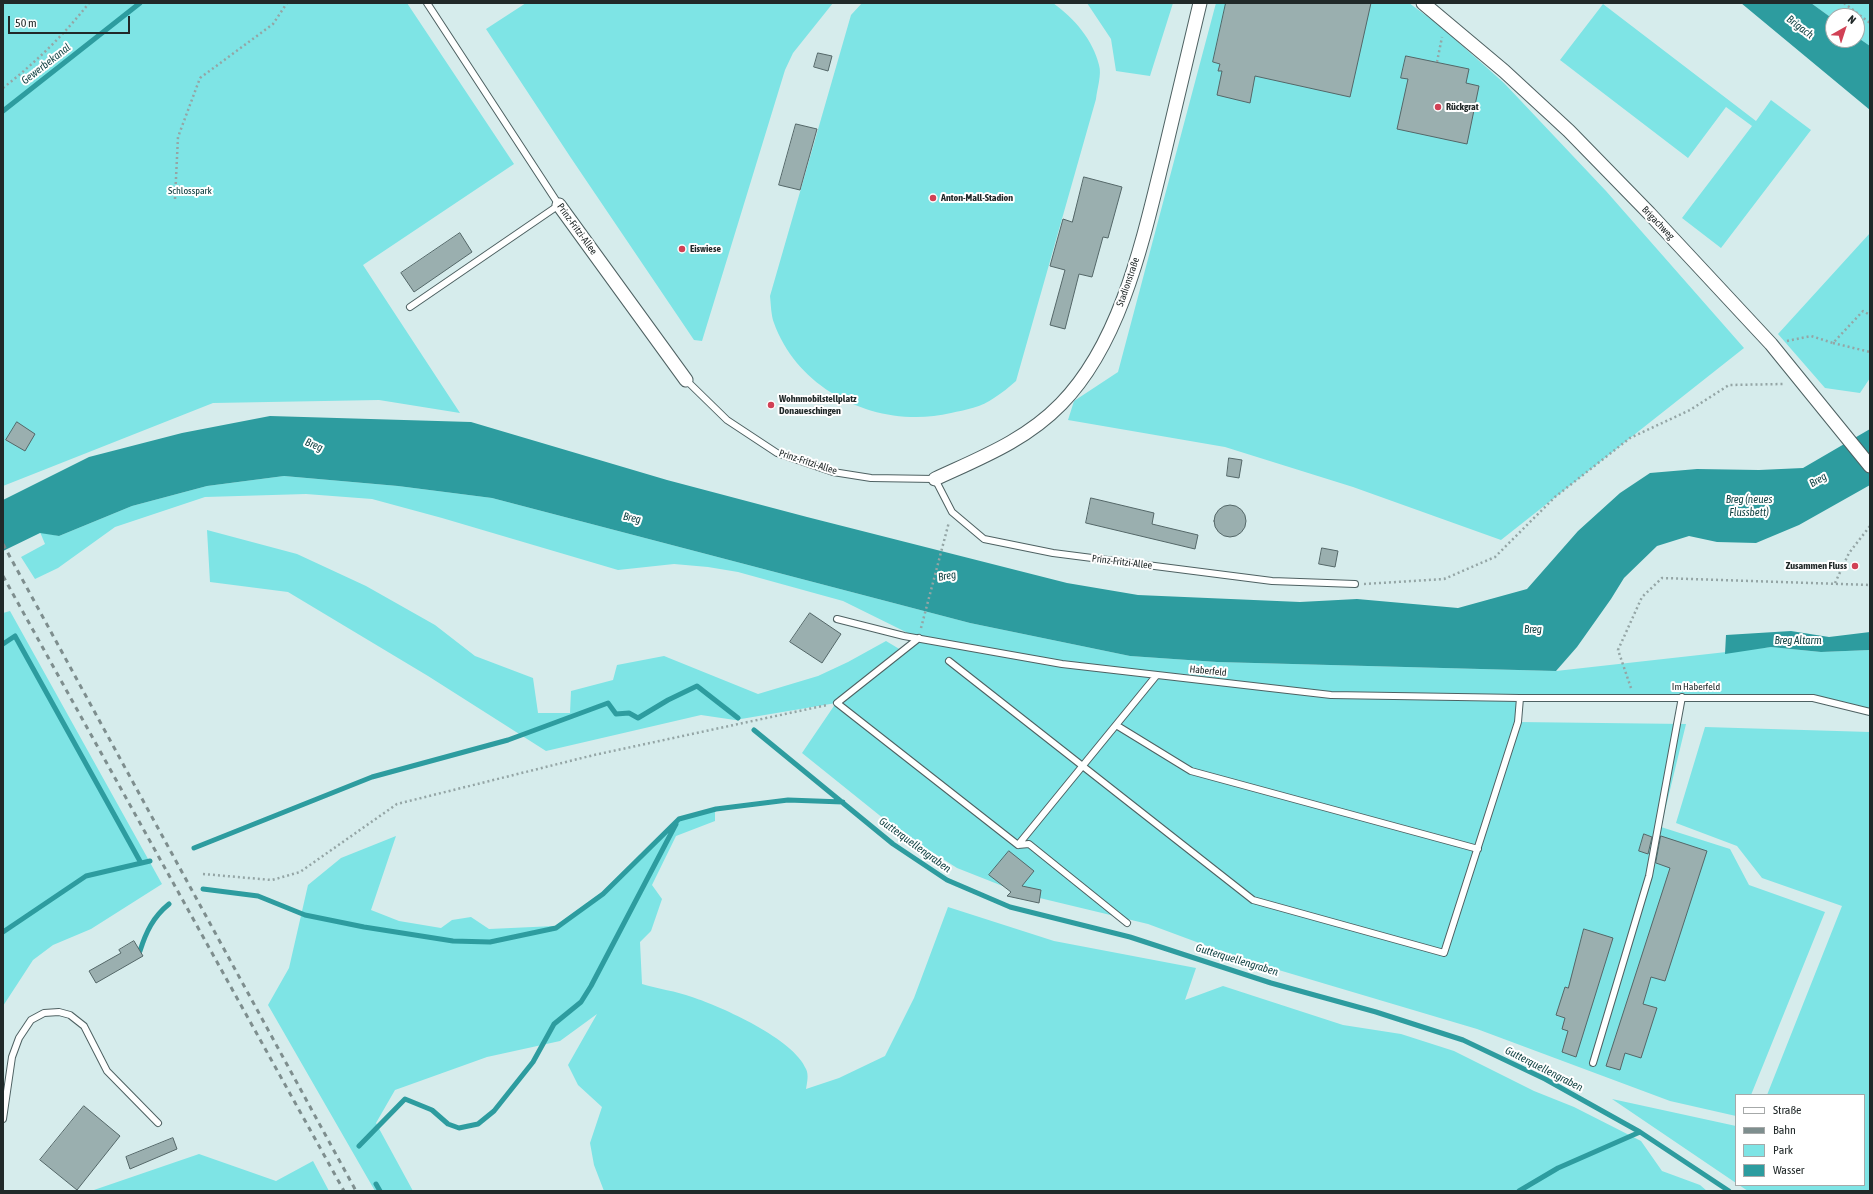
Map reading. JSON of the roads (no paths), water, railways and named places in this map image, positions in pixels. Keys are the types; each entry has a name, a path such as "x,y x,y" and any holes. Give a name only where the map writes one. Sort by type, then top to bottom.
{"street":[{"name":"Stadionstraße","path":"935,479 998,451 1035,428 1062,404 1080,382 1104,342 1122,302 1144,237 1200,3"},
{"name":"Brigachweg","path":"1422,3 1447,22 1504,71 1568,131 1649,213 1771,344 1870,466"},
{"name":"Prinz-Fritzi-Allee","path":"559,206 686,380"}],"lane":[{"name":"Prinz-Fritzi-Allee","path":"427,3 559,206"},
{"path":"410,307 559,206"},
{"name":"Prinz-Fritzi-Allee","path":"686,380 726,420 777,453 833,472 872,478 935,479 952,512 984,539 1053,553 1272,581 1355,584"},
{"name":"Haberfeld","path":"837,619 904,636 1062,664 1156,676 1331,695 1520,698"},
{"path":"919,638 836,703 1018,845 1029,844 1127,923"},
{"path":"949,661 1253,900 1444,953 1518,722 1520,698"},
{"path":"1018,845 1156,676"},
{"path":"1593,1063 1649,876 1682,697"},
{"name":"Im Haberfeld","path":"1520,698 1812,698 1870,712"},
{"path":"1116,725 1191,771 1478,849"},
{"path":"3,1120 12,1057 19,1038 31,1020 44,1012 59,1012 70,1015 84,1026 107,1071 158,1123"}],"water":[{"name":"Brigach","path":"1741,3 1811,3 1825,13 1825,48 1865,48 1865,43 1870,46 1870,110"},
{"name":"Breg","path":"270,416 471,422 667,480 1067,583 1138,595 1300,602 1357,599 1458,608 1527,589 1578,531 1620,493 1650,473 1697,469 1759,470 1803,468 1870,429 1870,485 1799,525 1756,543 1717,542 1689,536 1657,546 1624,578 1577,647 1556,671 1217,662 1130,656 970,623 492,498 398,486 284,476 207,486 132,506 59,536 40,533 3,551 3,500 89,457 182,433"},
{"name":"Breg Altarm","path":"1791,631 1829,637 1870,632 1870,650 1821,652 1771,647 1725,654 1726,635"}],"waterway":[{"name":"Gewerbekanal","path":"3,111 140,3"},
{"path":"3,644 15,636 141,863"},
{"path":"194,848 372,777 508,740 608,703 616,714 629,713 638,718 668,700 697,686 738,718"},
{"name":"Gutterquellengraben","path":"754,730 893,844 947,880 1010,907 1130,937 1271,983 1376,1012 1463,1040 1545,1079 1640,1132 1729,1191"},
{"path":"203,889 258,896 305,915 364,927 453,941 490,942 556,928 603,894 679,819 716,809 788,800 843,802"},
{"path":"359,1146 405,1099 432,1110 448,1124 459,1128 478,1124 494,1111 533,1062 554,1024 581,1002 591,986 676,824"},
{"path":"3,932 86,876 150,861"},
{"path":"140,951 145,937 154,920 169,904"},
{"path":"1519,1191 1558,1168 1640,1132"},
{"path":"376,1184 380,1191"}],"railway":[{"path":"3,544 356,1191"},
{"path":"3,576 344,1191"}],"place":[{"name":"Rückgrat","path":"1438,107"},
{"name":"Anton-Mall-Stadion","path":"933,198"},
{"name":"Eiswiese","path":"682,249"},
{"name":"Wohnmobilstellplatz Donaueschingen","path":"771,405"},
{"name":"Zusammen Fluss","path":"1855,566"}],"park label":[{"name":"Schlosspark","path":"190,191"}],"water label":[{"name":"Breg (neues Flussbett)","path":"1749,506"}]}
